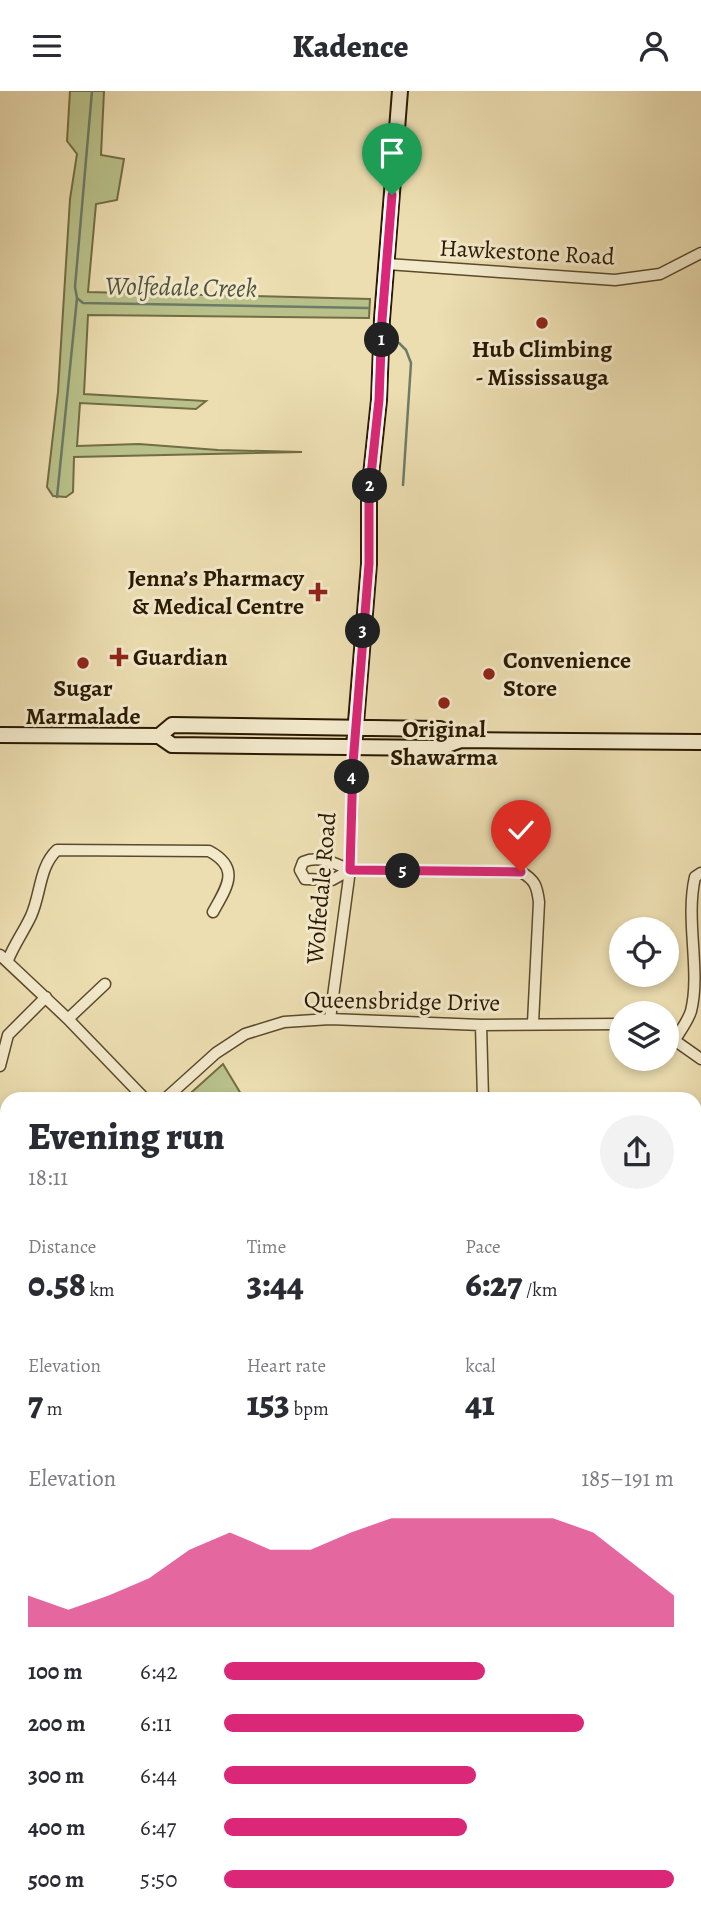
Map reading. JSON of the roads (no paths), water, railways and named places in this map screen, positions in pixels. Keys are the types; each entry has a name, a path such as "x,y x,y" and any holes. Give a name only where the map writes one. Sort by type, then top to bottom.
{"main road":[{"name":"Wolfedale Road","path":"354,747 369,564 369,494 379,400 400,91"},
{"path":"159,736 172,725 440,729 461,740"},
{"path":"0,735 159,736 172,745 439,748 461,740 701,742"}],"street":[{"name":"Hawkestone Road","path":"387,264 615,280 660,274 701,253"},
{"name":"Wolfedale Road","path":"330,1019 350,870 354,747"},
{"path":"138,1092 4,958 31,916 39,895 44,867 48,858 57,850 209,851 226,863 229,874 225,890 213,912"},
{"path":"350,870 521,872 531,878 537,888 539,902 533,1023"},
{"path":"679,1027 690,1013 693,1002 695,971 692,892 695,877 701,873"},
{"path":"68,1019 105,984"},
{"path":"0,1066 8,1035 46,997"},
{"name":"Queensbridge Drive","path":"173,1092 216,1053 245,1034 284,1022 330,1019 481,1025 609,1024"},
{"path":"481,1025 483,1092"},
{"path":"679,1044 701,1059"}],"waterway":[{"name":"Wolfedale Creek","path":"92,91 75,287 77,298 83,303 368,308"},
{"path":"57,497 77,298"},
{"name":"Wolfedale Creek","path":"399,343 406,350 411,363 403,485"}],"place":[{"name":"Hub Climbing - Mississauga","path":"542,323"},
{"name":"Jenna’s Pharmacy & Medical Centre","path":"318,592"},
{"name":"Guardian","path":"119,657"},
{"name":"Sugar Marmalade","path":"83,663"},
{"name":"Convenience Store","path":"489,674"},
{"name":"Original Shawarma","path":"444,703"}]}
